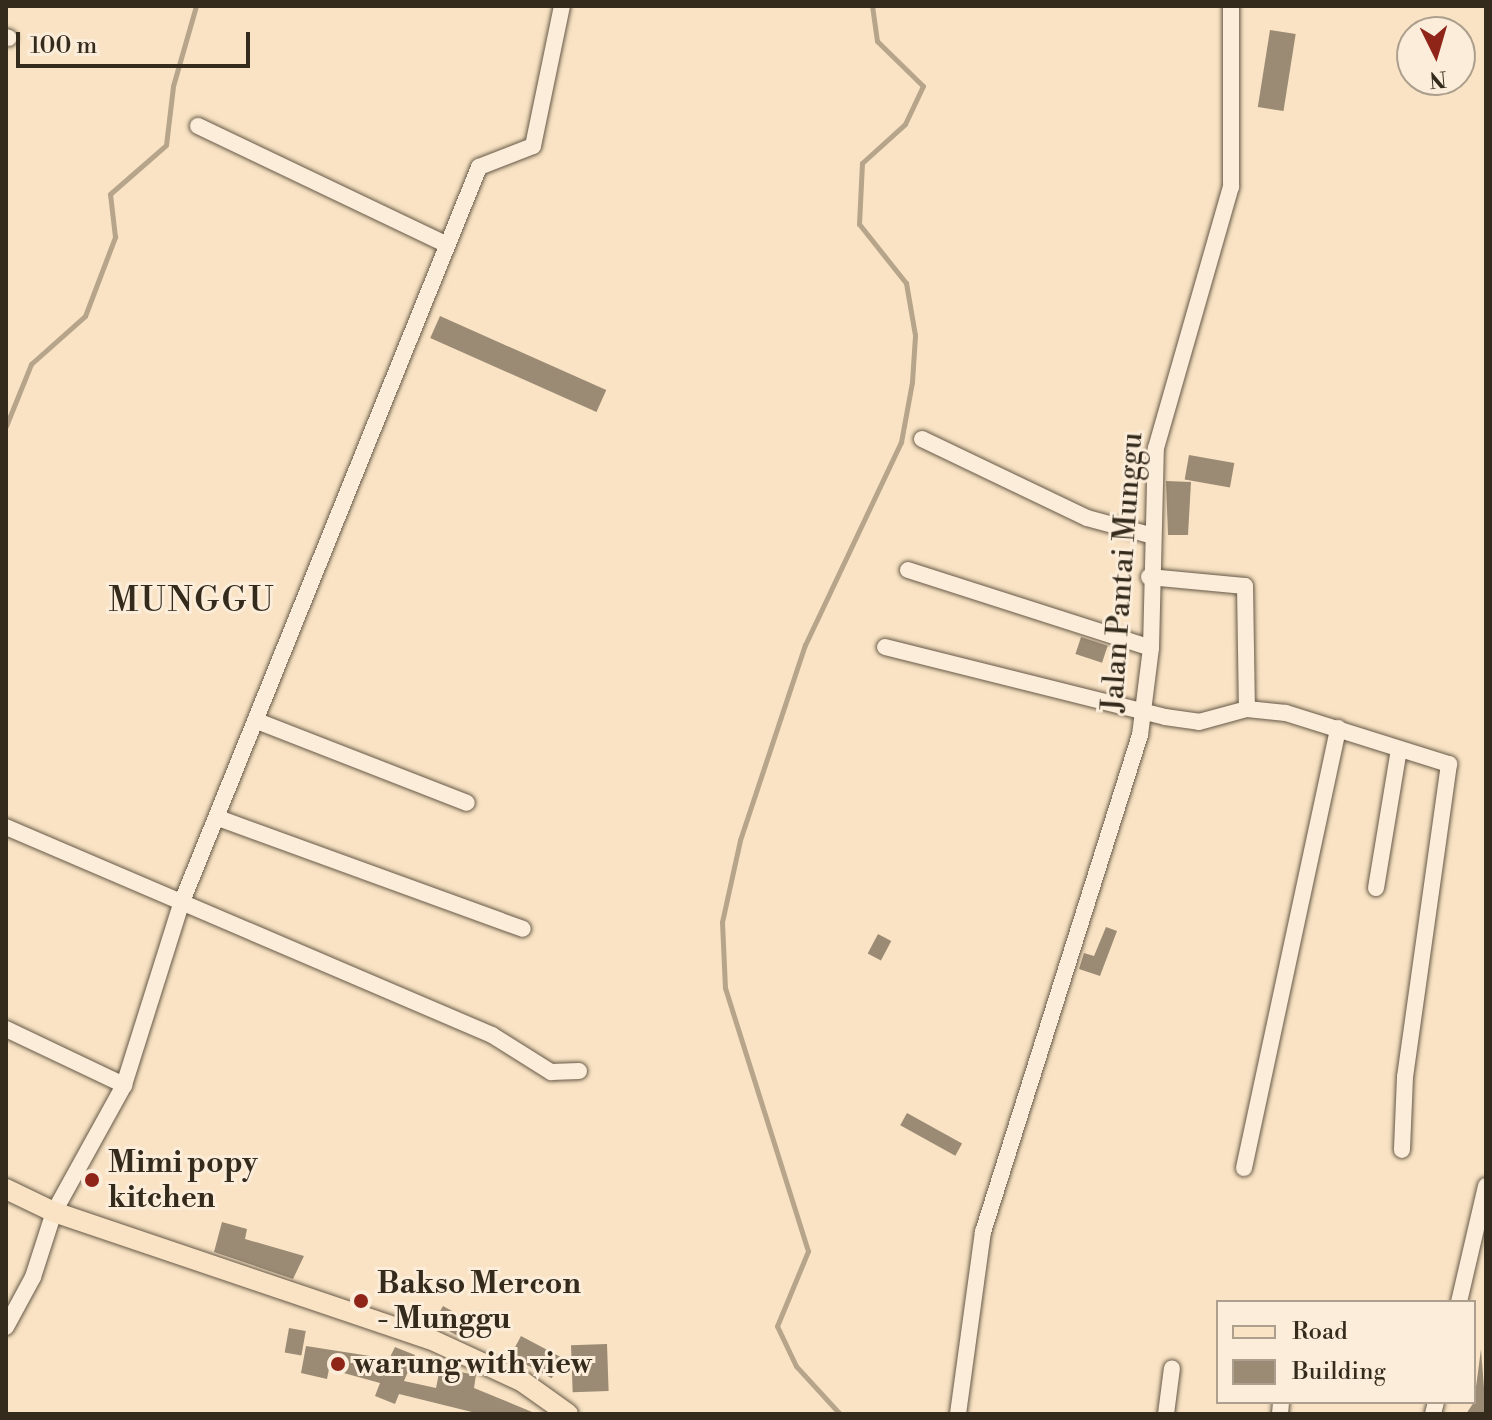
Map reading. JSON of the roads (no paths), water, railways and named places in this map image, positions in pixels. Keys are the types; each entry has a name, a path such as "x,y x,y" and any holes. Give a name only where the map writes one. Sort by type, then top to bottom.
{"main road":[{"path":"6,1189 54,1212 430,1339 523,1382 568,1414"}],"street":[{"path":"6,1327 33,1277 54,1212 124,1085 181,904 221,819 257,721 447,245 484,161 533,146 562,6"},
{"name":"Jalan Pantai Munggu","path":"958,1414 983,1232 1130,783 1151,648 1150,535 1170,381 1220,242 1231,187 1231,6"},
{"path":"198,126 447,245"},
{"path":"922,439 1087,518 1150,535"},
{"path":"908,570 1151,648"},
{"path":"1149,577 1245,586 1247,709"},
{"path":"885,647 1199,722 1247,709 1338,728 1453,772 1411,1032 1402,1150"},
{"path":"257,721 467,803"},
{"path":"1244,1168 1338,728"},
{"path":"1376,888 1399,749"},
{"path":"221,819 523,929"},
{"path":"6,827 492,1035 551,1072 579,1071"},
{"path":"6,1029 124,1085"},
{"path":"1459,1300 1486,1186"},
{"path":"1166,1414 1172,1368"}],"waterway":[{"path":"6,426 31,364 85,316 115,237 110,194 166,145 173,86 196,6"},
{"path":"840,1414 796,1366 777,1326 808,1251 725,988 722,922 740,840 805,645 901,442 912,382 915,335 906,283 859,224 862,163 905,124 923,86 877,41 872,6"}],"place":[{"name":"Mimi popy kitchen","path":"92,1180"},
{"name":"Bakso Mercon - Munggu","path":"361,1301"},
{"name":"warung with view","path":"338,1364"}],"district":[{"name":"MUNGGU","path":"192,602"}]}
